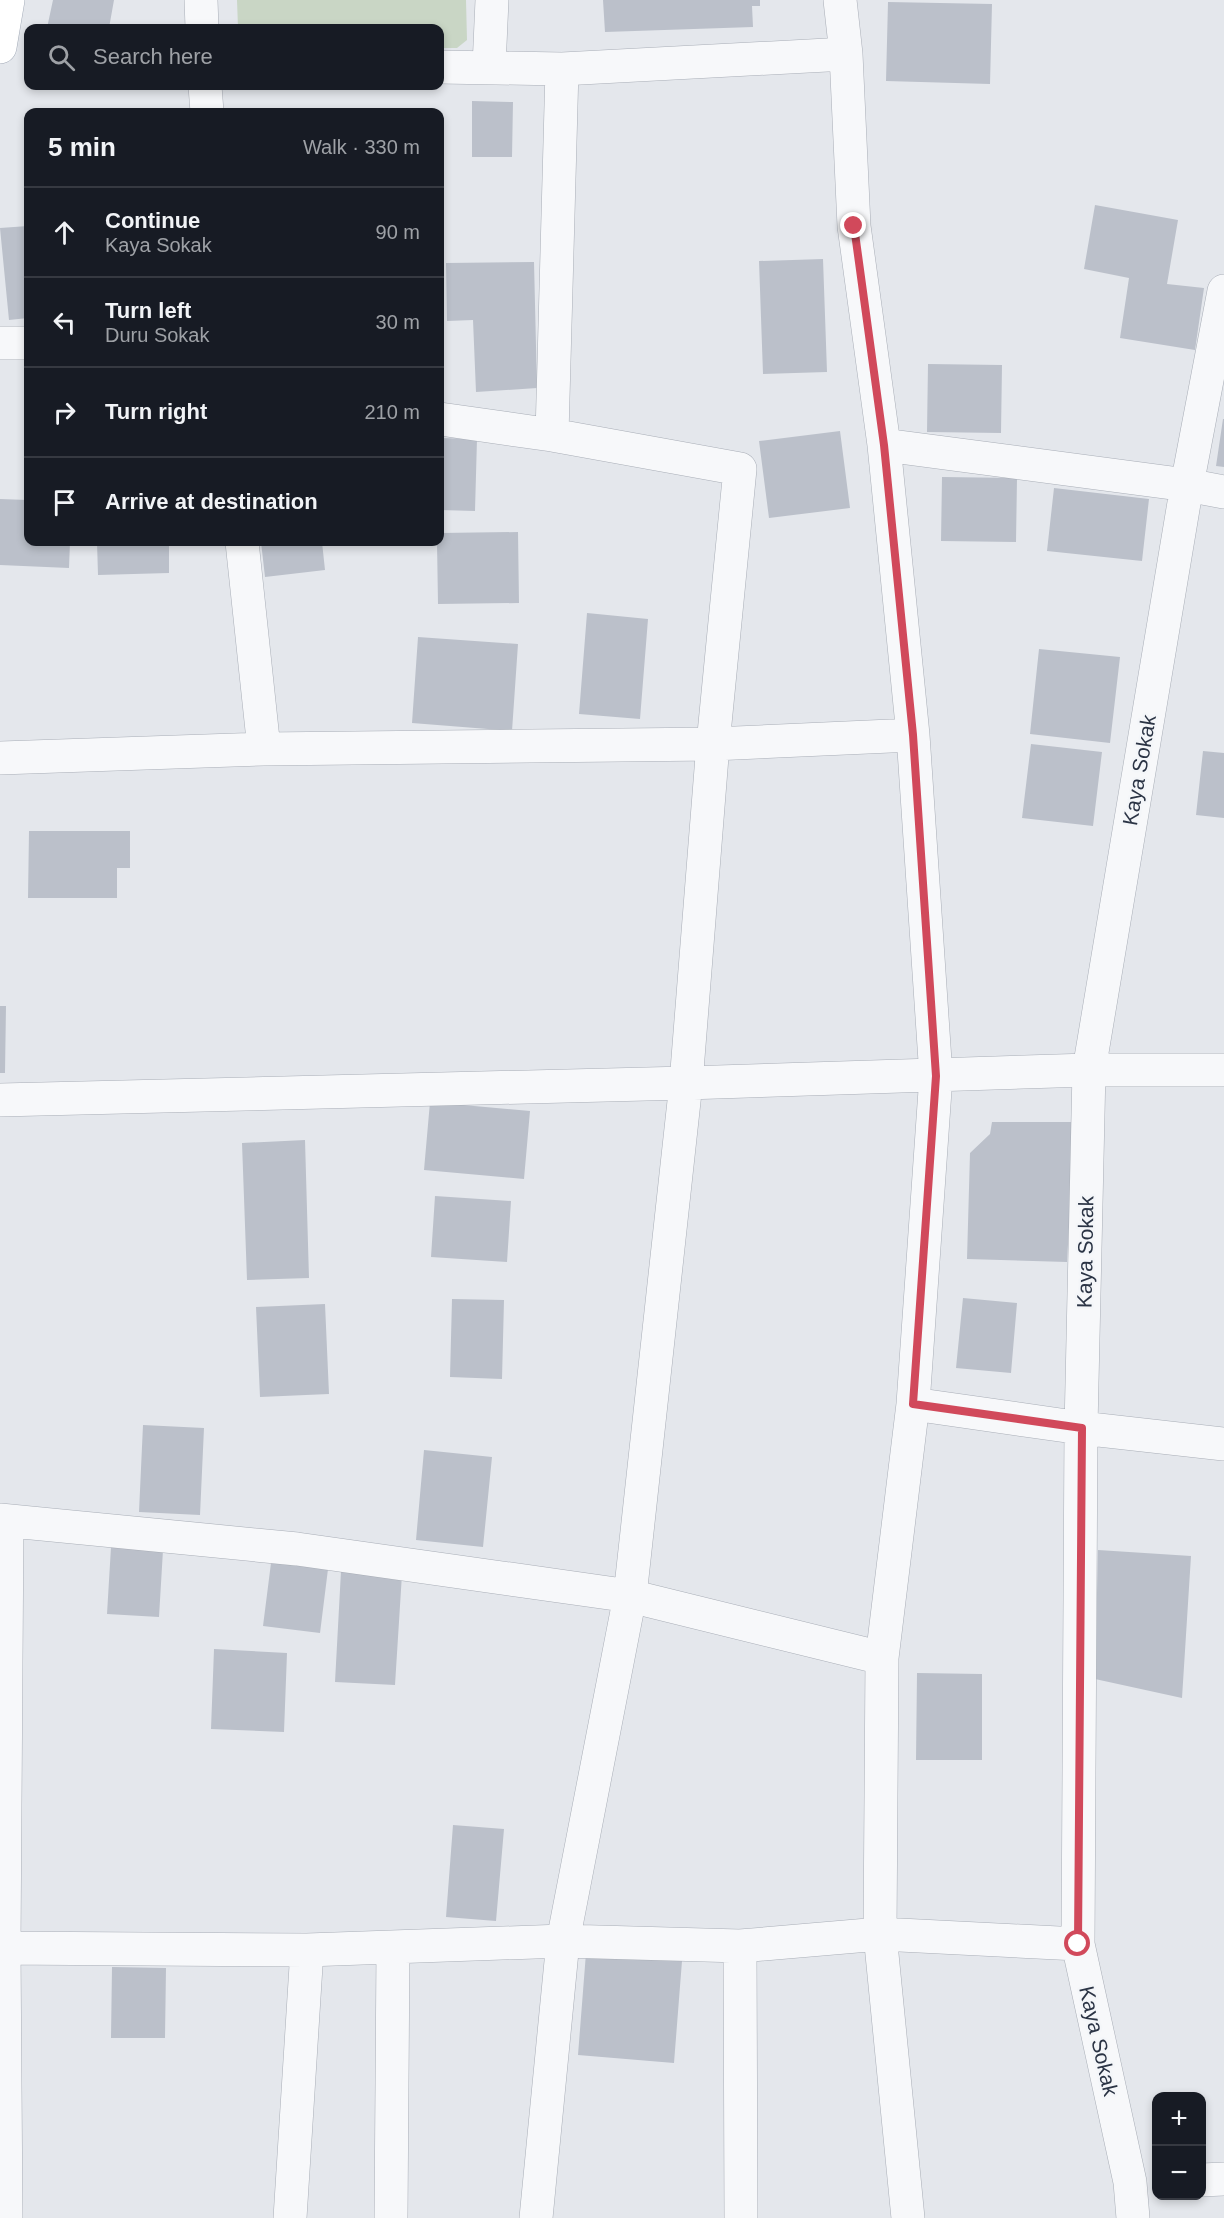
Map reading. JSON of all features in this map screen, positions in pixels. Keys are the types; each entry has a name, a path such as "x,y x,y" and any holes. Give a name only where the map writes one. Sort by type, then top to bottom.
{"main road":[{"path":"0,47 8,0"}],"street":[{"path":"201,0 202,24"},
{"path":"489,67 492,0"},
{"path":"840,0 846,54 854,226 884,445 913,735 936,1076 913,1404 882,1658 880,1934 908,2218"},
{"path":"444,67 562,69 846,54"},
{"path":"552,435 562,69"},
{"path":"205,90 207,108"},
{"name":"Kaya Sokak","path":"1133,2218 1143,2182 1078,1944 1082,1428 1089,1070 1187,485 1224,291"},
{"path":"0,343 24,343"},
{"path":"444,420 552,435 740,469 713,744 686,1083 630,1596 563,1941 536,2218"},
{"path":"884,445 1187,485 1224,492"},
{"path":"242,546 264,749"},
{"path":"0,758 264,749 713,744 913,735"},
{"path":"0,1100 686,1083 1089,1070 1224,1070"},
{"path":"913,1404 1082,1428 1224,1444"},
{"path":"6,2218 2,1948 4,1521 297,1549 630,1596 882,1658"},
{"path":"2,1948 393,1949 563,1941 740,1946 880,1934 1078,1944"},
{"path":"740,1946 741,2218"},
{"path":"391,2218 393,1949"},
{"path":"290,2218 307,1950"},
{"path":"1206,2180 1224,2179"}],"green space":[{"path":"237,0 466,0 467,40 457,48 444,48 444,24 238,24"}],"building":[{"path":"53,0 114,0 110,24 48,24"},
{"path":"603,0 760,0 760,6 752,6 753,27 605,32"},
{"path":"888,2 992,4 990,84 886,81"},
{"path":"472,101 513,102 512,157 472,157"},
{"path":"1095,205 1178,220 1167,284 1204,288 1195,350 1120,338 1129,278 1084,269"},
{"path":"24,226 24,318 9,320 0,228"},
{"path":"823,259 827,372 763,374 759,261"},
{"path":"534,262 537,388 476,392 473,320 447,321 446,263"},
{"path":"928,364 1002,365 1001,433 927,432"},
{"path":"1224,419 1224,467 1216,466"},
{"path":"840,431 850,508 769,518 759,441"},
{"path":"444,438 477,439 475,511 444,510"},
{"path":"942,477 1017,478 1016,542 941,541"},
{"path":"1054,488 1149,499 1142,561 1047,551"},
{"path":"0,499 24,500 24,546 70,546 69,568 0,565"},
{"path":"518,532 519,603 438,604 437,546 444,546 444,533"},
{"path":"97,546 169,546 169,573 98,575"},
{"path":"261,546 322,546 325,570 265,577"},
{"path":"587,613 648,619 640,719 579,714"},
{"path":"418,637 518,644 512,731 412,723"},
{"path":"1039,649 1120,657 1110,743 1030,734"},
{"path":"1031,744 1102,752 1093,826 1022,818"},
{"path":"1203,751 1224,753 1224,818 1196,815"},
{"path":"29,831 130,831 130,868 117,868 117,898 28,898"},
{"path":"0,1006 6,1006 5,1073 0,1073"},
{"path":"430,1102 530,1111 524,1179 424,1170"},
{"path":"992,1122 1075,1122 1067,1262 967,1259 970,1153 990,1134"},
{"path":"305,1140 309,1278 247,1280 242,1143"},
{"path":"435,1196 511,1201 507,1262 431,1257"},
{"path":"963,1298 1017,1303 1011,1373 956,1368"},
{"path":"452,1299 504,1300 502,1379 450,1377"},
{"path":"325,1304 329,1394 260,1397 256,1307"},
{"path":"143,1425 204,1428 200,1515 139,1512"},
{"path":"424,1450 492,1457 483,1547 416,1540"},
{"path":"111,1547 163,1550 159,1617 107,1614"},
{"path":"1098,1550 1191,1556 1182,1698 1095,1679"},
{"path":"271,1563 328,1569 320,1633 263,1626"},
{"path":"341,1571 402,1574 395,1685 335,1682"},
{"path":"214,1649 287,1653 284,1732 211,1729"},
{"path":"917,1673 982,1674 982,1760 916,1760"},
{"path":"453,1825 504,1829 496,1921 446,1917"},
{"path":"586,1953 682,1961 674,2063 578,2055"},
{"path":"112,1967 166,1968 165,2038 111,2038"}],"route":[{"path":"854,226 884,445 913,735 936,1076 913,1404 1082,1428 1078,1944"}]}
